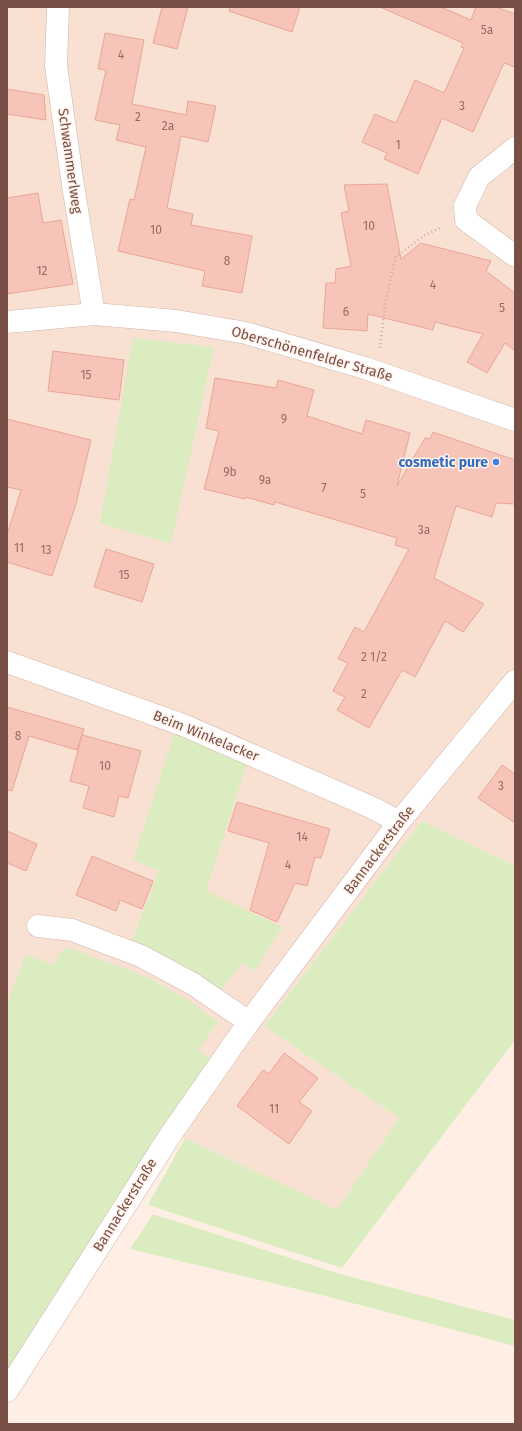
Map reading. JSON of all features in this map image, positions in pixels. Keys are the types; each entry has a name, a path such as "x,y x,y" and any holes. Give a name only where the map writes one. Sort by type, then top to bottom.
{"street":[{"name":"Schwammerlweg","path":"58,7 56,66 72,185 94,314"},
{"path":"515,148 479,177 465,213 515,256"},
{"name":"Oberschönenfelder Straße","path":"7,322 94,314 176,320 246,333 376,372 515,420"},
{"name":"Beim Winkelacker","path":"7,662 183,726 373,808 399,822"},
{"name":"Bannackerstraße","path":"7,1391 171,1134 249,1022 399,822 515,681"},
{"path":"38,926 72,930 141,956 193,984 249,1022"}],"path":[{"path":"376,372 386,298 396,257 425,235 448,224 465,213"}],"shaded area":[{"path":"7,7 515,7 515,866 422,821 264,1026 399,1118 337,1210 185,1138 166,1125 7,1049"}],"green space":[{"path":"133,338 214,347 171,544 100,523"},
{"path":"174,734 247,763 206,891 282,927 255,971 242,963 221,990 131,943 159,871 133,860"},
{"path":"422,821 515,866 515,1040 342,1268 148,1205 185,1138 337,1210 399,1118 264,1026"},
{"path":"70,948 149,978 185,998 218,1022 198,1050 213,1061 7,1374 7,1003 26,955 54,965 59,954"},
{"path":"153,1214 340,1274 515,1320 515,1346 322,1295 130,1249"}],"building":[{"path":"162,7 188,7 177,49 153,43"},
{"path":"230,7 300,7 292,32 229,11"},
{"path":"380,7 441,7 471,20 476,7 496,7 515,14 515,67 504,63 473,132 442,118 418,174 384,159 387,153 362,142 375,114 396,123 415,80 444,93 464,48 461,47 463,43"},
{"path":"105,33 144,40 132,104 186,115 188,101 216,106 208,142 181,136 167,208 193,214 191,225 252,236 242,293 202,286 205,271 118,251 130,199 134,200 146,147 116,140 120,125 95,120 106,70 98,69"},
{"path":"7,89 44,95 46,120 7,114"},
{"path":"387,184 401,259 421,243 491,261 486,271 515,293 515,351 505,343 487,373 467,362 483,334 435,322 433,330 368,314 367,331 323,328 326,283 335,283 336,269 351,266 341,213 349,211 344,185"},
{"path":"38,193 43,223 61,220 73,284 7,294 7,198"},
{"path":"53,351 124,360 119,400 48,391"},
{"path":"215,378 276,388 278,380 314,390 307,416 362,434 366,420 410,433 397,486 425,438 430,439 433,432 515,460 515,504 496,503 492,517 456,506 434,578 484,604 463,632 445,621 415,677 402,670 369,728 337,710 345,697 333,691 348,663 338,659 355,627 364,632 409,549 395,545 397,538 275,502 274,505 245,497 245,499 204,489 219,431 206,428"},
{"path":"7,419 91,440 76,504 52,576 7,562 7,535 21,490 7,487"},
{"path":"106,549 154,564 142,602 94,587"},
{"path":"7,707 84,729 77,750 29,736 12,791 7,790"},
{"path":"82,735 141,751 128,798 119,796 114,817 83,808 89,786 70,781"},
{"path":"502,765 515,774 515,823 478,798"},
{"path":"237,802 330,829 321,858 315,857 307,886 295,883 277,922 250,910 269,843 228,831"},
{"path":"7,831 37,844 26,871 7,863"},
{"path":"92,856 153,881 142,909 120,900 116,911 76,895"},
{"path":"284,1053 318,1078 299,1102 312,1111 289,1144 237,1106 263,1070 269,1074"}],"place":[{"name":"cosmetic pure","path":"496,462"}]}
